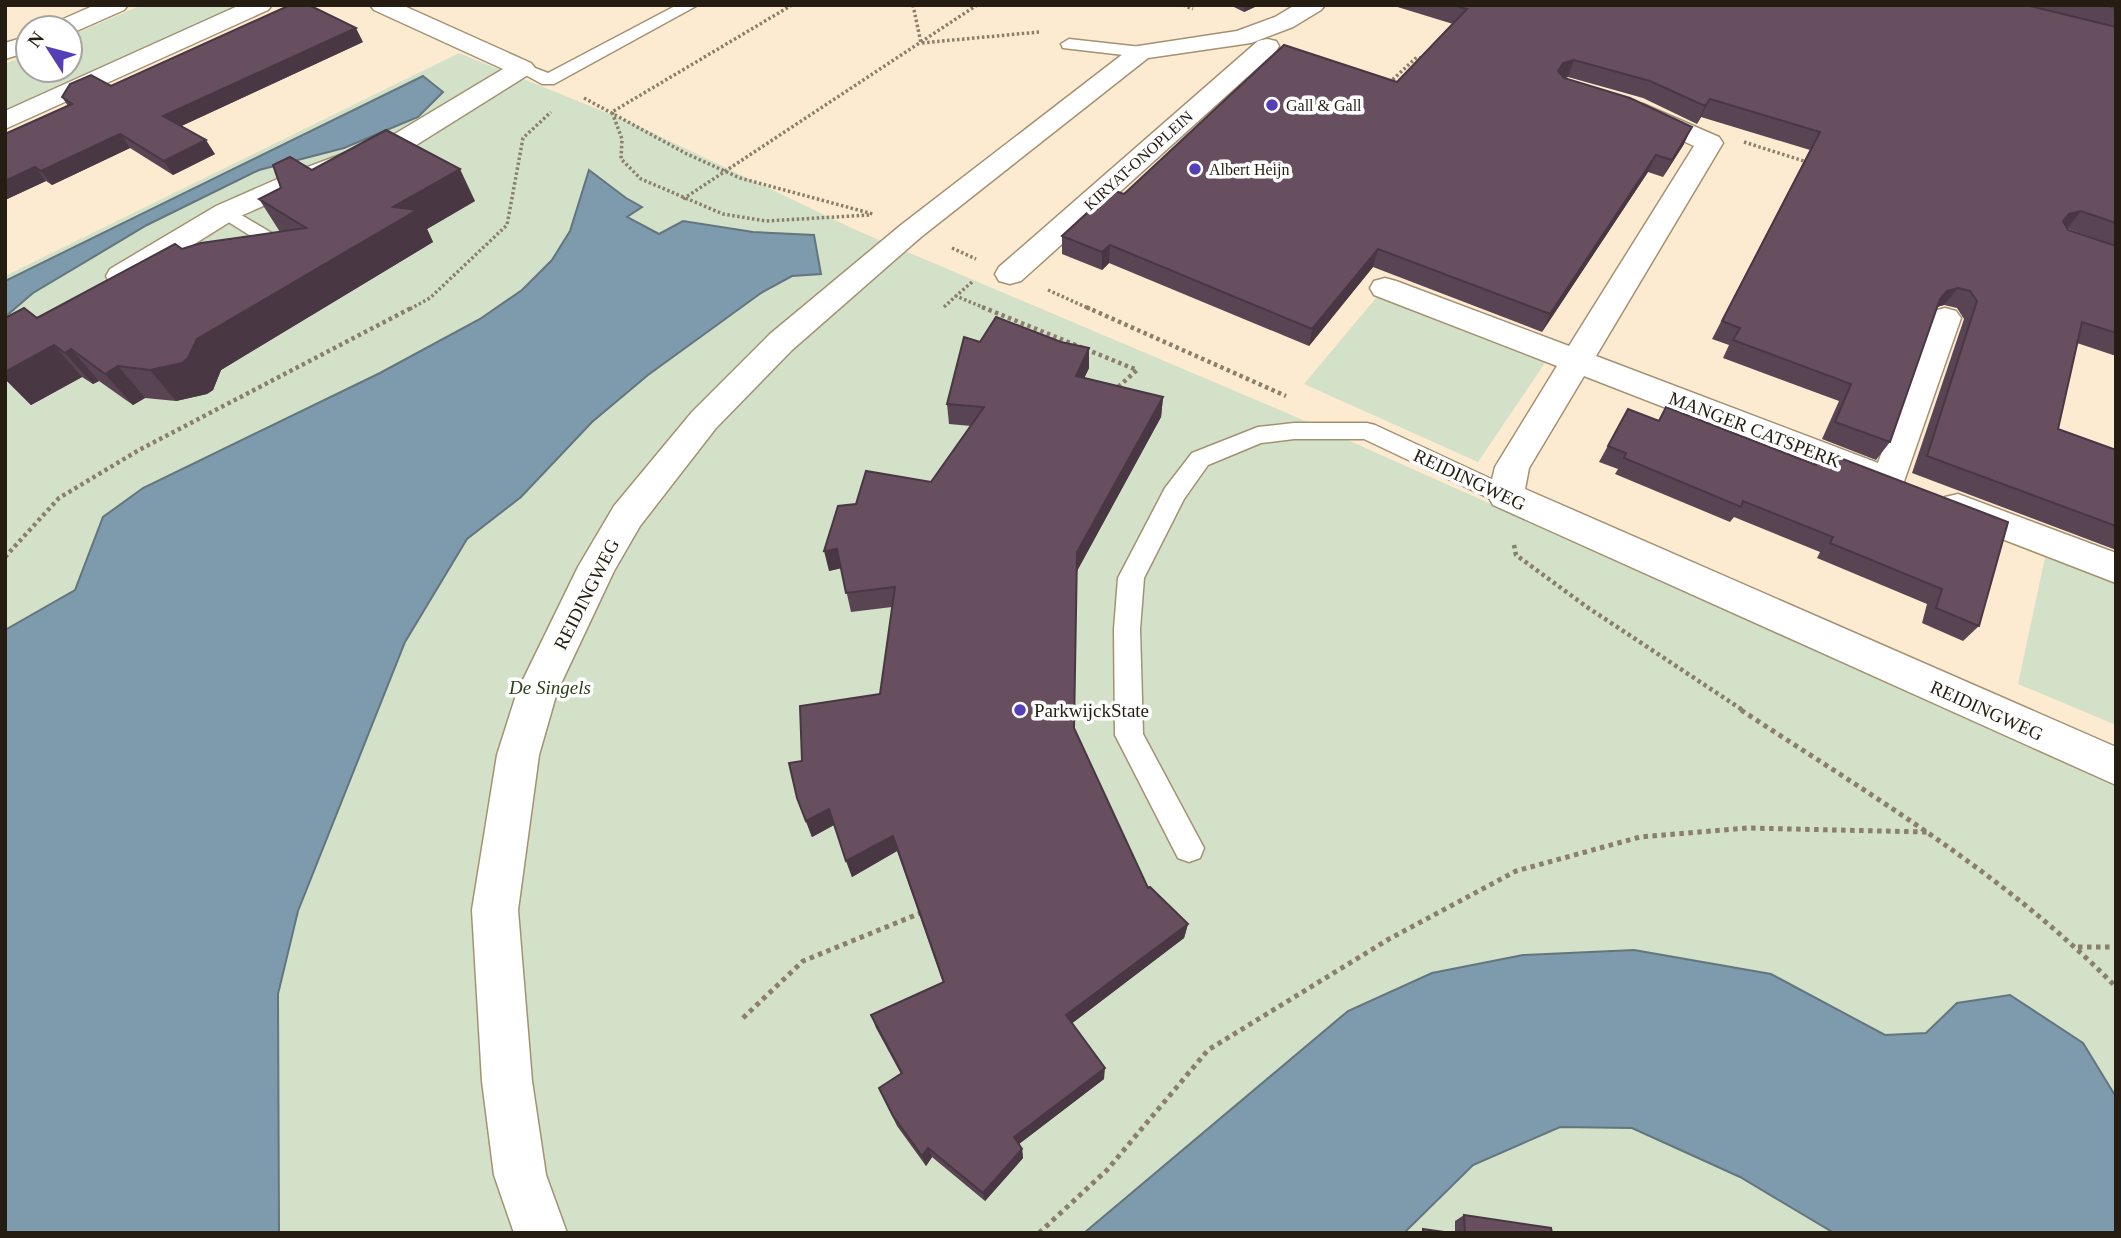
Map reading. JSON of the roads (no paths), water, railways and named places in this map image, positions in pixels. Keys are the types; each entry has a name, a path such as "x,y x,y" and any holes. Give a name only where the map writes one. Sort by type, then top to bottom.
{"street":[{"path":"84,19 116,5"},
{"path":"5,121 260,5"},
{"path":"382,5 522,68"},
{"name":"KIRYAT-ONOPLEIN","path":"1010,274 1284,22 1313,5"},
{"name":"KIRYAT-ONOPLEIN","path":"911,231 1142,52 1262,45"},
{"path":"98,290 226,212 299,180 403,141 522,68"},
{"path":"1506,496 1512,467 1579,361 1709,143 1620,103"},
{"name":"REIDINGWEG","path":"541,1233 520,1175 507,1081 495,910 518,755 537,692 597,567 627,516 704,420 781,342 911,231"},
{"name":"MANGER CATSPERK","path":"1385,288 2116,568"},
{"path":"1910,489 1945,318"},
{"name":"REIDINGWEG","path":"1506,496 2116,768"}],"lane":[{"path":"522,68 548,80 690,5"},
{"name":"KIRYAT-ONOPLEIN","path":"1069,44 1142,52"},
{"path":"226,212 294,254"},
{"name":"REIDINGWEG","path":"1189,848 1129,735 1127,629 1131,578 1174,495 1200,459 1258,435 1294,431 1367,431 1506,496"}],"water":[{"path":"423,76 443,92 418,117 344,148 259,170 147,225 33,293 5,317 5,281"},
{"path":"589,170 642,207 627,217 659,234 683,221 753,232 814,235 821,274 792,276 761,293 648,375 592,422 521,497 467,539 405,642 298,911 278,994 279,1233 5,1233 5,630 75,590 103,517 143,488 380,373 480,319 522,290 552,260 570,231"},
{"path":"1634,950 1771,974 1885,1035 1926,1033 1957,1003 2010,995 2083,1043 2116,1097 2116,1233 1834,1233 1740,1177 1632,1128 1560,1127 1473,1165 1404,1233 1084,1233 1348,1011 1432,973 1523,955"}],"place":[{"name":"Gall & Gall","path":"1272,105"},
{"name":"Albert Heijn","path":"1195,169"},
{"name":"ParkwijckState","path":"1020,710"}],"park label":[{"name":"De Singels","path":"550,687"}]}
